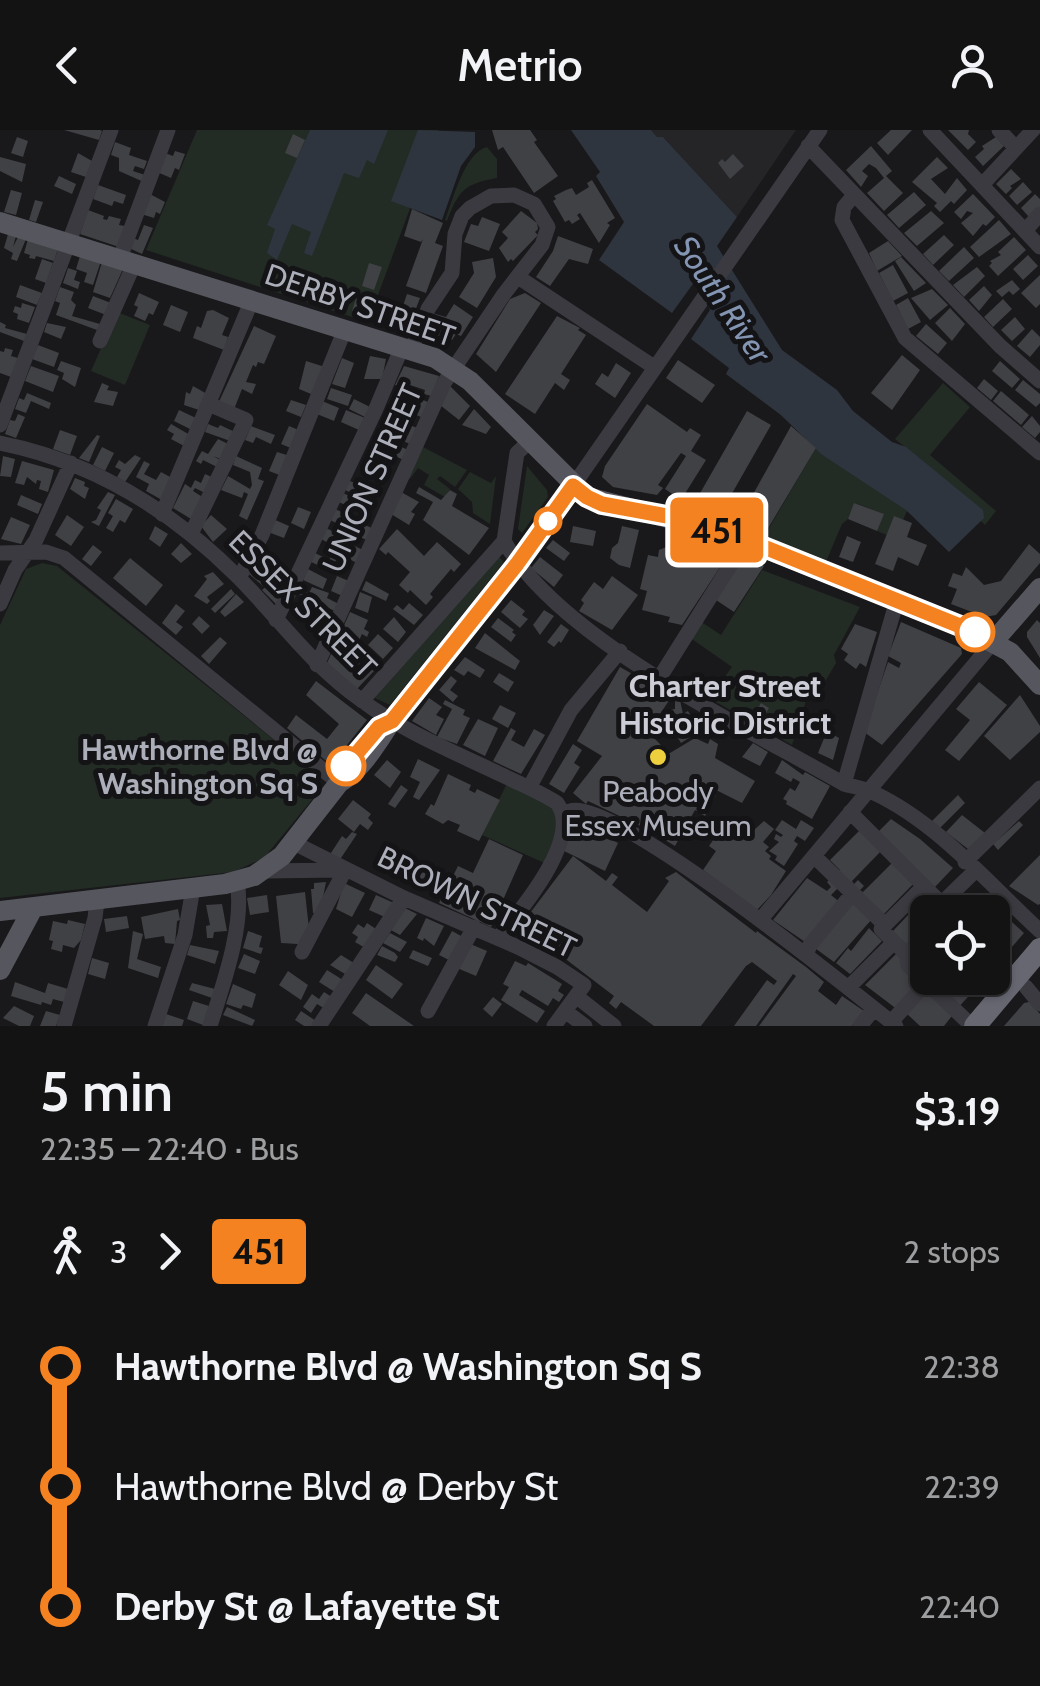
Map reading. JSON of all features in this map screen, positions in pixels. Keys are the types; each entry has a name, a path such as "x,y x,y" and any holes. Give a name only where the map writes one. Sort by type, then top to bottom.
{"highway":[{"path":"973,1026 1040,949"},
{"path":"991,1026 1035,987"}],"main road":[{"name":"DERBY STREET","path":"0,222 406,348 453,367 587,497 602,504 678,518 746,540 897,600 994,641 1040,684"},
{"path":"0,912 237,882 265,871 294,843 367,740 379,727 392,721 517,564 573,486"},
{"path":"994,641 1040,588"},
{"path":"0,970 34,908"}],"street":[{"path":"0,424 111,130"},
{"path":"100,341 168,130"},
{"path":"573,486 820,130"},
{"path":"930,130 1040,247"},
{"path":"999,130 1016,148"},
{"path":"982,186 1033,130"},
{"path":"808,146 1010,356 1040,381"},
{"name":"UNION STREET","path":"317,666 453,367 542,245 548,227 545,218 525,198 502,194 479,201 458,224 452,274 406,348"},
{"path":"854,195 844,207 842,220 905,338 1040,453"},
{"path":"1025,231 1040,214"},
{"path":"518,276 654,367"},
{"path":"162,514 252,300"},
{"path":"239,578 262,536 345,329"},
{"path":"276,620 406,348"},
{"path":"191,534 246,420 211,405"},
{"path":"362,701 504,541 517,452 530,442"},
{"name":"ESSEX STREET","path":"0,443 100,474 162,514 191,534 239,578 317,666 362,701 392,721 557,803 566,812 582,809 643,840 761,920 893,1024"},
{"path":"0,604 15,570 36,540 71,462"},
{"path":"660,677 746,540"},
{"path":"504,541 517,564 554,603 660,677 844,784 868,790 930,830 1040,931"},
{"path":"0,553 46,552 64,558 340,783"},
{"path":"844,784 897,600"},
{"path":"761,920 994,641"},
{"path":"529,788 571,710 620,651"},
{"path":"955,895 970,866 1040,788"},
{"path":"498,938 547,872 566,812"},
{"path":"850,812 933,895"},
{"name":"BROWN STREET","path":"294,843 404,898 558,966 614,1026"},
{"path":"809,862 885,925"},
{"path":"302,952 345,870"},
{"name":"BROWN STREET","path":"265,871 345,870"},
{"path":"210,1026 232,948 237,882"},
{"path":"910,966 906,954 881,929 924,886"},
{"path":"155,1026 185,936 193,888"},
{"path":"806,955 810,944 852,894"},
{"path":"320,1026 404,898"},
{"path":"64,1026 96,918 97,901"},
{"path":"428,1010 474,928"},
{"path":"848,988 894,942"},
{"path":"906,954 910,950"},
{"path":"554,1026 580,991"},
{"path":"893,1024 917,995"},
{"path":"943,995 973,1026"},
{"path":"860,1026 874,1009"},
{"path":"565,1010 585,1026"}],"shaded area":[{"path":"197,130 310,130 306,140 376,130 439,130 368,322 146,250"},
{"path":"651,130 796,130 737,217 664,138"},
{"path":"487,147 497,159 497,178 464,190 445,220 466,167"},
{"path":"117,312 150,325 125,385 91,371"},
{"path":"726,374 862,459 923,523 907,511 903,520 894,517 887,535 877,531 883,514 855,503 822,571 759,545 816,448 781,415"},
{"path":"943,383 970,407 930,455 996,511 985,525 981,521 975,526 969,499 895,439"},
{"path":"427,437 423,447 467,470 455,487 440,476 437,479 450,489 445,497 424,485 429,475 418,468 407,478"},
{"path":"527,466 547,490 548,497 522,533 518,529"},
{"path":"470,472 491,483 496,476 490,524 473,513 472,502 458,489"},
{"path":"497,555 504,562 390,705 375,698"},
{"path":"42,563 57,566 318,775 320,790 264,858 233,872 0,898 0,625 26,569"},
{"path":"762,570 860,607 819,692 809,691 792,745 709,698 732,667 689,637 700,621 721,635"},
{"path":"509,779 561,808 549,865 482,835"}],"water":[{"path":"310,130 388,130 374,164 367,160 359,178 344,173 312,256 304,253 311,232 292,224 277,260 267,253 275,229 267,225"},
{"path":"418,130 475,132 475,147 461,166 442,220 391,201"},
{"name":"South River","path":"571,130 651,130 657,137 663,137 737,217 717,246 782,350 837,390 853,411 892,442 906,447 983,510 984,518 949,552 906,510 821,454 781,415 726,374 729,368 691,339 710,310 695,281 672,313 599,260 624,222 596,176 600,172"}],"building":[{"path":"64,130 100,130 102,131 99,140"},
{"path":"492,130 530,130 558,176 534,193 503,147 498,150"},
{"path":"891,130 912,130 888,155 877,143"},
{"path":"948,130 969,130 976,142 968,150"},
{"path":"293,134 305,140 297,158 285,153"},
{"path":"17,137 28,141 23,157 11,153"},
{"path":"996,137 1004,146 983,166 975,157 984,149 982,146"},
{"path":"115,142 131,148 129,155 147,161 144,169 135,166 133,171 148,176 146,183 119,171 119,158 111,155"},
{"path":"871,146 892,171 886,176 903,193 884,211 867,193 884,178 876,168 869,164 862,171 868,176 861,187 846,170"},
{"path":"175,151 185,154 179,170 175,168 171,178 157,172 165,153 173,156"},
{"path":"78,153 92,161 86,177 71,172"},
{"path":"733,154 744,166 730,179 718,163"},
{"path":"0,157 26,164 22,182 0,171"},
{"path":"937,157 948,168 931,179 945,194 957,178 967,190 940,212 934,206 937,203 912,182"},
{"path":"1011,169 1021,179 1006,194 996,184"},
{"path":"59,176 76,184 72,194 54,186"},
{"path":"592,180 615,218 607,223 610,225 599,243 580,213 580,219 572,224 569,220 565,222 553,201 554,196 572,188 576,195 589,187 587,183"},
{"path":"1023,182 1032,192 1017,205 1009,196"},
{"path":"98,185 126,195 123,204 114,201 112,206 93,199"},
{"path":"11,190 22,193 16,215 4,212"},
{"path":"914,192 926,205 899,228 887,215"},
{"path":"148,193 165,202 154,218 141,214"},
{"path":"973,194 995,217 973,236 961,223 973,213 967,211 961,219 954,212"},
{"path":"1035,194 1040,207 1029,217 1021,208"},
{"path":"35,200 43,202 36,222 29,220"},
{"path":"412,209 443,223 435,243 443,246 426,293 406,286 423,239 421,242 404,236"},
{"path":"88,210 104,216 103,219 121,219 119,225 130,227 122,248 80,234"},
{"path":"521,211 537,223 538,235 508,262 499,248 508,238 502,232"},
{"path":"931,211 944,223 917,246 904,233"},
{"path":"482,217 500,224 489,251 464,242 471,224 478,226"},
{"path":"999,220 1011,234 979,257 970,247"},
{"path":"144,225 153,228 142,254 129,248 133,238 138,240"},
{"path":"8,234 16,236 13,247 18,237 26,239 17,261 4,248"},
{"path":"944,235 954,245 933,265 923,254"},
{"path":"558,236 593,249 588,264 569,259 550,286 536,277"},
{"path":"1014,237 1026,250 998,276 989,266 990,261 1001,255 998,252"},
{"path":"28,239 58,249 54,261 29,258 24,253"},
{"path":"888,241 902,256 877,271 869,253"},
{"path":"964,247 974,258 949,281 939,271"},
{"path":"1028,255 1038,266 1023,280 1013,269"},
{"path":"80,256 101,261 93,285 84,282 87,273 76,269"},
{"path":"901,257 926,283 914,291 895,261"},
{"path":"493,258 496,277 477,308 459,297 474,273 472,262"},
{"path":"42,259 53,263 46,283 35,279"},
{"path":"102,262 123,269 110,298 93,292"},
{"path":"369,263 382,267 374,290 362,286"},
{"path":"893,265 908,293 893,301 879,273"},
{"path":"977,267 985,276 964,297 953,285"},
{"path":"68,268 77,271 74,280 80,282 78,289 63,283"},
{"path":"1040,275 1040,304 1036,308 1021,293"},
{"path":"1012,280 1020,289 1002,297 996,291"},
{"path":"20,285 42,293 37,305 16,297"},
{"path":"984,286 992,295 979,311 969,300"},
{"path":"60,287 74,292 71,300 76,305 72,316 100,324 97,330 56,315"},
{"path":"932,289 948,305 930,320 911,298"},
{"path":"358,292 373,296 367,315 352,311"},
{"path":"139,293 159,302 145,321 134,316"},
{"path":"525,293 541,303 496,372 476,354 510,299"},
{"path":"407,294 420,298 407,332 382,325 388,305 402,309"},
{"path":"93,296 111,303 106,315 88,308"},
{"path":"908,298 921,322 908,329 896,305"},
{"path":"1003,299 1012,309 993,327 984,317"},
{"path":"22,303 35,307 29,323 17,319 18,314 13,312"},
{"path":"454,304 473,317 461,336 447,338 445,344 425,339 432,313 446,317"},
{"path":"171,305 188,312 180,332 163,325"},
{"path":"950,308 965,324 952,341 935,323"},
{"path":"207,311 229,318 222,335 228,337 224,350 193,338"},
{"path":"557,316 586,335 561,374 570,380 564,390 555,383 535,414 505,394"},
{"path":"1015,317 1025,329 1012,341 1001,330"},
{"path":"0,322 5,328 27,334 24,341 0,332"},
{"path":"47,323 66,327 61,339 44,332"},
{"path":"926,324 947,343 938,354 916,336"},
{"path":"254,326 276,336 264,364 253,365 246,382 256,384 252,394 242,389 233,412 217,406"},
{"path":"1032,329 1040,337 1040,345 1030,357 1017,346"},
{"path":"38,345 59,353 54,367 32,359"},
{"path":"13,350 11,356 18,358 11,377 0,373 0,351"},
{"path":"902,355 920,370 892,410 871,393"},
{"path":"370,356 386,359 382,379 364,379"},
{"path":"342,358 354,363 345,388 332,384"},
{"path":"678,360 715,385 702,403 666,378"},
{"path":"61,361 81,368 75,387 62,379 64,373 57,370"},
{"path":"306,361 325,367 311,394 299,389"},
{"path":"1000,361 1020,379 1012,388 992,371"},
{"path":"616,363 631,373 615,398 595,384 602,373 608,377"},
{"path":"31,366 59,376 53,392 25,381"},
{"path":"404,366 439,376 431,396 404,383 403,388 395,385"},
{"path":"984,379 998,391 991,400 977,388"},
{"path":"1023,380 1040,394 1036,407 1015,390"},
{"path":"102,383 109,386 107,390 118,392 113,406 94,402"},
{"path":"193,386 207,394 199,410 184,405 186,392 190,394"},
{"path":"450,386 470,406 459,420 440,405"},
{"path":"331,388 352,395 348,406 327,399"},
{"path":"395,389 406,394 398,409 388,404"},
{"path":"1001,391 1029,415 1021,425 993,401"},
{"path":"27,393 51,403 49,409 31,401 26,413 15,409 19,398 24,400"},
{"path":"418,398 428,402 421,417 407,411"},
{"path":"354,399 372,408 367,418 349,409"},
{"path":"291,400 306,405 301,417 286,411"},
{"path":"322,401 339,408 334,421 317,414"},
{"path":"647,404 687,432 690,428 701,435 691,451 706,460 681,500 665,489 686,456 681,453 658,485 663,488 657,495 613,487 602,477 605,466"},
{"path":"474,409 491,427 486,434 462,425"},
{"path":"179,410 198,419 192,430 174,421"},
{"path":"346,410 365,418 359,430 341,422"},
{"path":"747,411 771,425 722,511 695,502"},
{"path":"18,414 25,417 16,438 5,434 10,420 15,421"},
{"path":"1032,416 1040,426 1035,438 1022,427"},
{"path":"393,418 417,428 410,444 387,434"},
{"path":"171,424 190,435 184,446 171,439 174,434 167,430"},
{"path":"208,424 237,433 233,442 205,432"},
{"path":"251,426 275,435 271,444 256,437 253,443 245,440"},
{"path":"289,426 301,431 293,449 281,444"},
{"path":"791,426 816,448 767,530 742,521 741,516"},
{"path":"60,430 77,436 70,455 53,449"},
{"path":"100,436 89,462 79,458"},
{"path":"218,439 230,445 223,460 213,456 222,461 219,468 196,461 202,451 208,454"},
{"path":"393,443 408,450 404,460 388,453"},
{"path":"102,447 114,453 105,471 93,465"},
{"path":"277,452 290,456 282,476 269,471"},
{"path":"135,455 141,458 125,482 117,477 121,470 115,467 119,460 125,464"},
{"path":"3,456 15,459 11,477 0,476"},
{"path":"236,456 262,468 258,479 264,481 247,520 239,516 248,494 244,492 242,498 221,490 228,476 250,489 252,485 250,472 233,465"},
{"path":"22,461 54,470 48,492 39,489 41,481 36,484 27,477 24,485 15,483"},
{"path":"144,461 150,464 144,474 156,480 161,472 172,478 162,500 146,491 149,484 136,477"},
{"path":"205,474 214,478 207,494 195,488 193,491 204,498 191,519 173,508 185,484 191,488 195,480 201,483"},
{"path":"75,478 89,488 85,499 70,489"},
{"path":"350,481 368,489 364,499 345,490"},
{"path":"419,487 441,500 450,490 457,494 452,506 489,528 469,555 423,520 433,502 416,493"},
{"path":"108,492 115,495 99,526 91,522 96,520 101,510 97,508"},
{"path":"401,492 419,502 411,512 415,514 409,525 391,514"},
{"path":"343,493 360,501 355,510 339,502"},
{"path":"21,495 42,504 38,514 17,505"},
{"path":"116,499 133,509 125,523 120,520 113,532 106,528"},
{"path":"854,503 884,514 877,531 848,519"},
{"path":"298,507 311,512 304,529 291,523"},
{"path":"335,509 351,516 346,528 330,520"},
{"path":"67,515 84,527 71,546 55,535"},
{"path":"211,515 227,529 213,542 201,526"},
{"path":"894,516 912,523 907,537 927,545 918,566 898,557 893,571 875,564"},
{"path":"11,517 30,525 21,544 1,539"},
{"path":"273,519 289,526 284,538 268,532"},
{"path":"358,522 374,529 369,541 353,534"},
{"path":"155,526 168,534 160,547 149,539"},
{"path":"573,526 596,531 593,546 570,542"},
{"path":"622,526 639,530 630,568 610,558"},
{"path":"326,528 342,536 336,547 321,539"},
{"path":"397,529 424,556 437,542 461,564 454,572 451,569 426,605 399,585 410,572 379,549"},
{"path":"675,536 726,550 728,555 682,625 668,622 670,617 642,610 647,591 640,589 648,555 658,557 659,550 669,546"},
{"path":"847,536 861,542 853,562 839,557"},
{"path":"553,540 570,553 564,561 546,548"},
{"path":"346,542 365,551 359,564 338,549"},
{"path":"181,543 192,554 181,563 171,554"},
{"path":"1029,544 1040,554 1040,563 996,615 985,617 951,604 957,589 948,586 953,573 962,576 966,567 984,585 1001,581"},
{"path":"93,545 102,552 91,566 82,559"},
{"path":"335,549 340,551 331,571 311,562 315,553 329,560"},
{"path":"540,557 563,575 554,587 531,568"},
{"path":"130,558 163,585 146,606 113,578"},
{"path":"746,559 764,566 734,612 716,600"},
{"path":"277,564 285,568 280,578 271,574 263,586 249,574 258,565 266,572"},
{"path":"308,569 327,579 323,589 303,580"},
{"path":"213,572 224,584 207,597 207,604 194,596 207,579 204,576"},
{"path":"337,576 351,582 345,597 331,591"},
{"path":"612,576 638,595 612,630 579,611 584,603 581,600 594,582 603,589"},
{"path":"272,581 286,589 276,604 262,590"},
{"path":"366,581 389,594 386,601 362,590"},
{"path":"312,587 329,593 327,598 341,605 337,612 296,593 298,588 309,593"},
{"path":"231,589 235,594 215,613 211,609"},
{"path":"360,592 372,597 368,613 355,608"},
{"path":"236,594 244,602 225,617 220,612"},
{"path":"511,600 525,611 522,615 528,619 520,628 501,612"},
{"path":"409,603 423,615 414,625 393,609 397,605 403,610"},
{"path":"176,604 185,611 176,622 183,627 176,635 162,623"},
{"path":"544,610 554,616 540,635 533,625"},
{"path":"350,612 368,620 364,629 369,632 367,637 362,634 351,658 374,671 357,689 327,663"},
{"path":"199,616 210,626 202,634 192,624"},
{"path":"394,617 406,632 398,642 383,629"},
{"path":"498,618 514,630 516,635 511,642 491,627"},
{"path":"1037,620 1040,623 1040,658 1027,637"},
{"path":"901,622 961,648 962,654 882,745 864,732 888,662 899,668 901,663 888,656"},
{"path":"561,624 569,630 554,647 547,642"},
{"path":"855,624 877,632 866,667 860,663 856,669 844,660 848,654 841,649"},
{"path":"485,633 520,661 515,670 475,648"},
{"path":"378,634 393,648 383,659 368,645"},
{"path":"220,637 227,643 209,664 201,656"},
{"path":"465,657 485,670 480,678 468,671 464,676 454,670"},
{"name":"Peabody Essex Museum","path":"620,667 648,683 653,692 658,686 672,696 648,732 665,756 695,738 708,744 710,739 718,744 715,758 755,781 742,803 708,786 706,789 716,795 705,816 695,810 675,846 655,834 657,830 651,831 588,801 586,804 573,793 602,756 577,741"},
{"path":"499,673 514,682 508,692 493,682"},
{"path":"451,676 457,681 450,690 458,696 453,702 439,690"},
{"path":"316,681 367,720 331,765 287,728 296,715 327,739 339,724 306,695"},
{"path":"979,682 1007,705 959,761 945,750 970,720 956,709"},
{"path":"1020,695 1040,732 1010,760 984,736"},
{"path":"429,698 442,707 436,715 444,719 436,735 412,721"},
{"path":"445,700 465,710 463,715 470,718 457,744 437,737 452,709 443,704"},
{"path":"675,700 680,700 683,714 688,711 700,731 681,743 669,723 669,710 675,709"},
{"path":"761,703 769,708 764,716 770,719 766,727 752,719"},
{"path":"500,705 516,713 508,728 492,719"},
{"path":"478,719 498,728 485,756 463,745"},
{"path":"511,728 516,731 511,740 524,747 534,729 545,735 521,774 493,761"},
{"path":"827,731 839,738 833,760 818,753"},
{"path":"753,743 768,752 760,766 742,757"},
{"path":"573,744 582,750 574,763 580,767 564,793 549,784"},
{"path":"418,759 440,770 419,800 413,797 420,782 410,777"},
{"path":"387,760 401,772 390,788 374,775"},
{"path":"782,760 803,775 805,772 830,786 812,819 783,799 800,782 793,778 791,782 775,773"},
{"path":"448,774 471,785 469,790 475,793 477,789 500,800 479,841 457,831 460,825 448,820 443,824 425,814 431,804 434,806"},
{"path":"401,785 408,790 395,808 388,804"},
{"path":"958,795 965,803 940,828 932,821"},
{"path":"353,800 371,814 368,818 373,823 368,830 360,824 354,832 338,819"},
{"path":"962,815 985,833 968,849 946,832"},
{"path":"891,819 953,868 935,887 877,833"},
{"path":"782,820 796,829 801,820 814,828 805,841 797,836 794,841 798,844 784,866 769,851 779,842 774,839 776,834 783,835 775,830"},
{"path":"764,821 774,829 763,842 769,847 765,851 771,856 769,859 786,871 757,910 703,870 716,851 709,846 724,824 733,830 736,826 737,833 745,838"},
{"path":"1019,821 1023,825 998,850 993,844"},
{"path":"576,822 618,843 605,871 562,850"},
{"path":"862,828 883,849 852,881 854,884 858,880 864,886 860,890 863,892 895,860 916,881 884,914 837,872 840,870 830,860"},
{"path":"352,832 357,834 339,861 329,856 342,836 346,839"},
{"path":"489,839 523,855 491,927 439,903 442,897 437,894 444,879 450,882 458,866 473,873"},
{"path":"1040,855 1040,904 1038,905 1009,886"},
{"path":"573,856 606,881 612,873 618,877 612,885 647,912 669,881 665,878 676,872 806,967 824,982 818,991 836,1005 842,996 864,1011 852,1026 759,1026 796,976 793,974 756,1026 734,1026 767,980 774,985 777,981 752,962 701,1026 654,1026 621,1002 616,1009 609,1003 614,996 521,925"},
{"path":"425,866 437,872 429,889 416,883"},
{"path":"807,878 827,891 831,887 829,880 838,888 831,895 842,904 808,944 773,920"},
{"path":"326,882 320,913 313,913 311,889 314,883"},
{"path":"344,883 365,893 352,917 336,909"},
{"path":"305,892 309,929 298,944 281,943 276,896"},
{"path":"267,895 269,912 250,915 247,898"},
{"path":"376,895 394,903 387,918 369,910"},
{"path":"853,899 872,919 834,962 812,946"},
{"path":"222,904 227,931 214,932 213,938 207,938 206,926 210,925 206,905"},
{"path":"405,908 417,914 400,935 391,930"},
{"path":"178,909 175,944 165,943 164,936 145,939 141,917"},
{"path":"910,913 910,940 905,945 892,932"},
{"path":"127,916 129,928 106,932 104,919"},
{"path":"426,918 444,926 434,946 417,938"},
{"path":"68,920 85,924 81,940 74,948 63,945 62,952 51,949 53,921 67,924"},
{"path":"1010,920 1024,933 1010,949"},
{"path":"367,923 379,931 367,949 355,942 358,937 352,933 358,924 364,928"},
{"path":"869,928 882,941 850,974 836,963"},
{"path":"133,931 143,934 137,959 161,967 158,978 128,968"},
{"path":"248,931 262,936 261,954 243,948"},
{"path":"452,931 463,937 451,961 439,955"},
{"path":"390,933 407,942 400,952 383,943"},
{"path":"468,943 487,951 476,976 457,968"},
{"path":"190,945 219,951 215,964 187,955"},
{"path":"382,946 395,953 395,962 377,955"},
{"path":"413,950 432,958 428,966 409,958"},
{"path":"244,954 260,961 255,974 238,968"},
{"path":"896,954 910,968 911,995 898,1010 865,985"},
{"path":"341,955 357,965 350,977 330,965"},
{"path":"92,958 109,963 105,979 88,974"},
{"path":"515,961 526,966 528,963 562,984 558,991 564,995 559,1002 553,998 548,1006 522,990 519,995 545,1011 537,1023 501,1000 509,987 503,984"},
{"path":"376,965 403,984 392,999 366,980"},
{"path":"327,970 346,982 338,994 319,982"},
{"path":"288,971 308,985 301,1000 279,985"},
{"path":"15,982 45,993 48,983 68,989 64,1002 53,999 51,1005 41,1005 11,996"},
{"path":"192,983 215,989 212,998 189,990"},
{"path":"233,984 256,994 252,1008 226,1004"},
{"path":"324,992 335,999 327,1010 317,1004 311,1013 303,1007 312,994 319,999"},
{"path":"366,993 414,1026 370,1026 352,1013"},
{"path":"924,995 933,995 955,1012 944,1026 920,1026 905,1012"},
{"path":"942,995 970,995 957,1009"},
{"path":"493,997 502,1004 492,1017 483,1009"},
{"path":"193,1001 209,1006 203,1025 187,1019"},
{"path":"1029,1002 1040,1014 1040,1026 1004,1026 1024,1003"},
{"path":"14,1006 34,1016 30,1026 19,1026 3,1018"},
{"path":"227,1007 255,1020 252,1026 223,1015"},
{"path":"46,1011 60,1015 56,1026 40,1026"},
{"path":"301,1011 319,1023 317,1026 304,1026 295,1020"},
{"path":"166,1014 184,1020 182,1026 162,1026"}],"bus line":[{"name":"451","path":"346,766 379,727 392,721 517,564 573,486 602,504 678,518 749,541 975,632"}],"place":[{"name":"Peabody Essex Museum","path":"658,757"},
{"name":"Hawthorne Blvd @ Washington Sq S","path":"346,766"}],"district":[{"name":"Charter Street Historic District","path":"725,704"}]}
